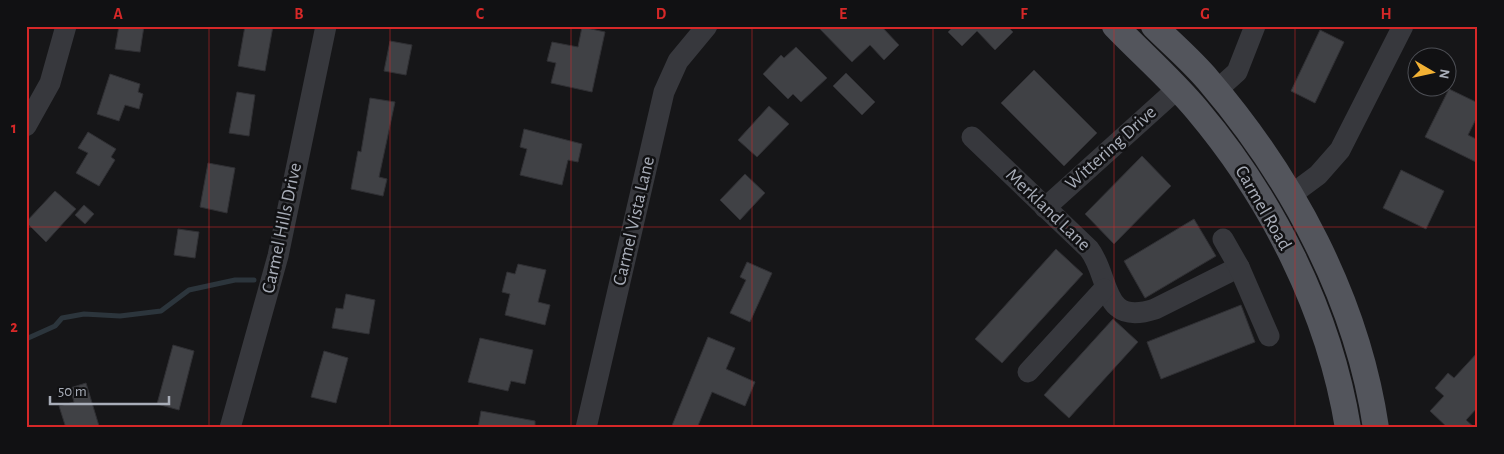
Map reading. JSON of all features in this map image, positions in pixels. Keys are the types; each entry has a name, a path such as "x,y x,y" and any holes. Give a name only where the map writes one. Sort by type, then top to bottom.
{"main road":[{"name":"Carmel Road","path":"1115,26 1177,89 1223,143 1268,210 1289,251 1324,336 1348,428"},
{"name":"Carmel Road","path":"1154,26 1217,90 1262,150 1292,196 1326,262 1353,334 1376,428"}],"street":[{"path":"26,126 50,83 66,26"},
{"name":"Carmel Hills Drive","path":"230,428 278,256 326,26"},
{"name":"Carmel Vista Lane","path":"586,428 664,92 678,61 707,26"},
{"path":"1217,90 1237,72 1255,26"},
{"path":"1292,196 1318,174 1340,150 1404,26"},
{"name":"Wittering Drive","path":"1045,208 1177,89"},
{"name":"Merkland Lane","path":"972,137 1094,256 1101,272 1104,289 1110,300 1120,308 1131,313 1144,313 1239,267"},
{"path":"1224,239 1239,267 1269,336"},
{"path":"1028,372 1104,289"}],"building":[{"path":"119,26 144,26 140,52 115,49"},
{"path":"245,26 273,26 265,71 238,66"},
{"path":"817,26 881,26 899,45 884,60 870,45 852,62"},
{"path":"954,26 1007,26 1013,32 995,50 977,31 962,46 948,32"},
{"path":"582,27 605,32 592,92 551,83 556,63 547,61 552,42 578,47"},
{"path":"1320,30 1344,42 1315,103 1291,91"},
{"path":"390,41 412,45 406,75 384,71"},
{"path":"796,47 827,78 801,102 793,94 788,99 763,74 781,55 784,58"},
{"path":"1034,70 1097,133 1064,166 1001,103"},
{"path":"846,73 875,102 862,115 833,86"},
{"path":"110,74 140,84 138,92 143,94 139,109 125,105 119,121 97,114"},
{"path":"237,92 255,95 249,136 229,133"},
{"path":"1456,92 1478,103 1478,115 1468,135 1478,140 1478,163 1425,137 1444,98 1456,98"},
{"path":"370,98 395,102 379,177 387,179 383,196 351,189 358,151 361,152"},
{"path":"769,106 789,124 757,157 738,140"},
{"path":"524,129 582,144 578,162 568,160 562,185 520,175 527,149 520,147"},
{"path":"88,132 116,149 111,157 115,160 99,186 76,173 88,153 78,148"},
{"path":"1142,156 1171,186 1114,244 1085,214"},
{"path":"208,163 235,168 227,213 200,207"},
{"path":"1401,170 1444,191 1426,229 1383,208"},
{"path":"745,174 765,193 740,220 720,200"},
{"path":"55,191 76,209 46,242 26,222"},
{"path":"84,205 94,214 85,224 75,215"},
{"path":"1194,219 1216,256 1145,298 1124,261"},
{"path":"178,229 199,232 195,258 174,255"},
{"path":"1056,249 1083,274 1002,363 975,339"},
{"path":"747,262 772,273 750,322 730,313 746,280 740,277"},
{"path":"518,264 546,270 538,302 550,305 545,325 505,315 510,294 502,292 507,272 515,274"},
{"path":"346,294 375,300 369,334 332,328 336,308 343,309"},
{"path":"1241,305 1255,342 1161,379 1147,342"},
{"path":"1113,319 1138,342 1069,418 1044,395"},
{"path":"708,337 735,348 726,369 755,382 745,406 712,392 697,428 671,428"},
{"path":"480,338 533,350 525,384 511,381 508,391 468,382"},
{"path":"173,345 194,351 179,410 157,404"},
{"path":"324,351 348,358 336,403 311,397"},
{"path":"1478,352 1478,407 1466,420 1475,428 1448,428 1430,411 1444,396 1435,388 1448,373 1454,378"},
{"path":"86,383 99,426 66,428 59,406 74,402 70,388"},
{"path":"481,411 535,421 535,428 478,428"}],"waterway":[{"path":"26,339 55,326 62,318 84,314 120,316 161,311 189,290 235,280 254,280"}]}
